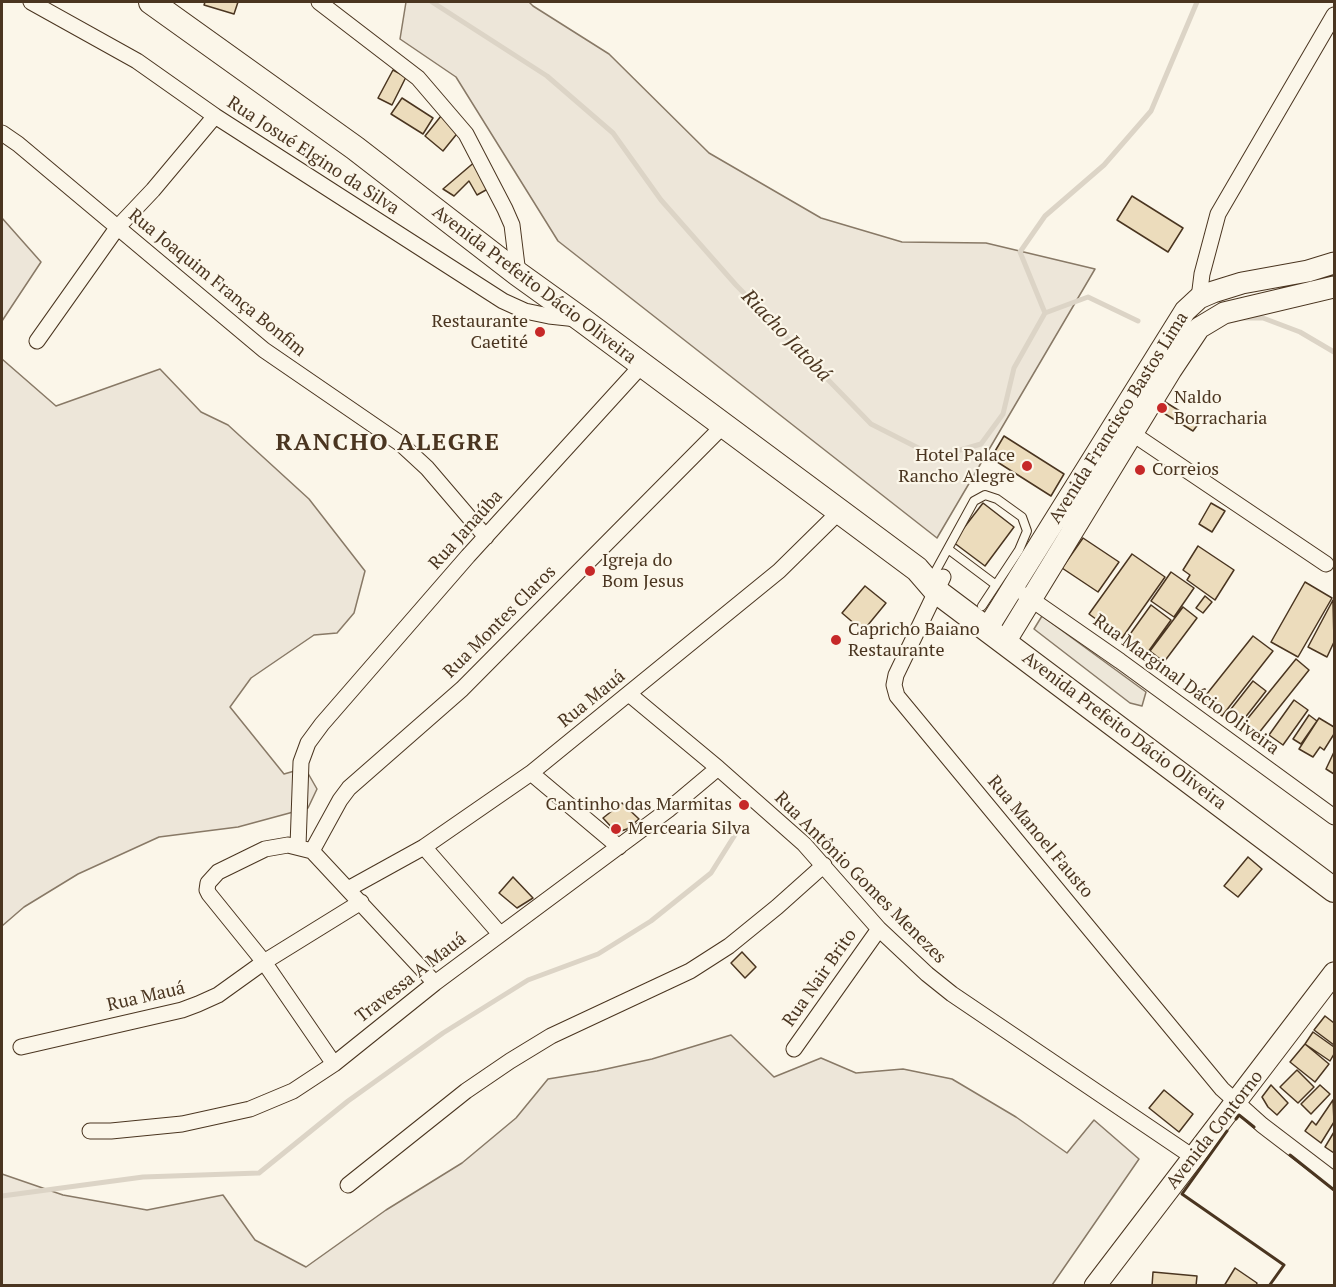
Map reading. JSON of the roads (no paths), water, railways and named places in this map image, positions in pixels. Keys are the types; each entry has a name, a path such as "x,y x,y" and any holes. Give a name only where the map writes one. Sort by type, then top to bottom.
{"main road":[{"name":"Avenida Prefeito Dácio Oliveira","path":"151,2 355,148 518,274 840,512 1335,868"},
{"name":"Avenida Prefeito Dácio Oliveira","path":"997,624 1335,890"}],"street":[{"name":"Rua Josué Elgino da Silva","path":"32,2 136,61 215,116 503,301 525,311 582,320"},
{"path":"319,2 418,78 466,134 512,225 518,274"},
{"path":"1199,313 1202,274 1212,230 1225,200 1335,15"},
{"path":"37,341 117,228 153,190 215,116"},
{"name":"Rua Joaquim França Bonfim","path":"2,133 264,350 401,444 427,468 486,537"},
{"name":"Avenida Francisco Bastos Lima","path":"1013,590 1120,454 1177,361 1199,313 1213,292 1242,283 1308,271 1335,263"},
{"name":"Avenida Francisco Bastos Lima","path":"1199,313 1211,320 1231,311 1335,287"},
{"name":"Avenida Francisco Bastos Lima","path":"997,624 1013,590 1178,321 1199,313"},
{"name":"Rua Janaúba","path":"305,849 301,762 308,743 322,724 486,537 642,365"},
{"name":"Rua Montes Claros","path":"305,849 349,788 462,689 724,425"},
{"path":"1133,434 1326,564"},
{"path":"1101,444 1120,454"},
{"name":"Rua Mauá","path":"348,888 424,847 531,773 779,571 840,512"},
{"name":"Rua Manoel Fausto","path":"933,578 896,675 894,684 897,696 1222,1089 1262,1125 1335,1180"},
{"name":"Rua Marginal Dácio Oliveira","path":"1013,590 1120,661 1335,817"},
{"name":"Rua Antônio Gomes Menezes","path":"629,694 787,828 824,865 879,929 952,994 1193,1157"},
{"name":"Travessa A Mauá","path":"90,1131 182,1124 250,1109 293,1091 334,1064 435,983 668,810 718,768"},
{"path":"531,773 619,847"},
{"path":"334,1064 264,962 207,890 208,883 218,872 265,849 288,845 305,849 348,888 435,983"},
{"path":"424,847 500,934"},
{"path":"348,1185 466,1091 510,1061 551,1036 681,976 729,946 777,908 824,865"},
{"name":"Rua Mauá","path":"21,1047 190,1007 218,995 264,962 361,902"},
{"name":"Rua Nair Brito","path":"794,1049 879,929"},
{"name":"Avenida Contorno","path":"1095,1286 1335,974"}],"lane":[{"path":"933,578 974,501 986,495 998,499 1022,517 1027,531 1019,550 1013,590 997,624"},
{"path":"948,549 1013,590"}],"waterway":[{"name":"Riacho Jatobá","path":"432,2 547,76 613,133 661,200 736,285 871,424 936,457 981,444 1003,414 1014,368 1045,313 1088,297 1138,321"},
{"path":"1045,313 1020,252 1045,216 1104,165 1151,111 1197,2"},
{"name":"Riacho Jatobá","path":"1242,318 1263,318 1300,332 1334,352"},
{"path":"2,1196 143,1177 259,1173 348,1101 443,1033 528,980 598,954 651,921 711,873 738,830"}],"place":[{"name":"Restaurante Caetité","path":"540,332"},
{"name":"Naldo Borracharia","path":"1162,408"},
{"name":"Hotel Palace Rancho Alegre","path":"1027,466"},
{"name":"Correios","path":"1140,470"},
{"name":"Igreja do Bom Jesus","path":"590,571"},
{"name":"Capricho Baiano Restaurante","path":"836,640"},
{"name":"Cantinho das Marmitas","path":"744,805"},
{"name":"Mercearia Silva","path":"616,829"}],"district":[{"name":"RANCHO ALEGRE","path":"388,443"}]}
